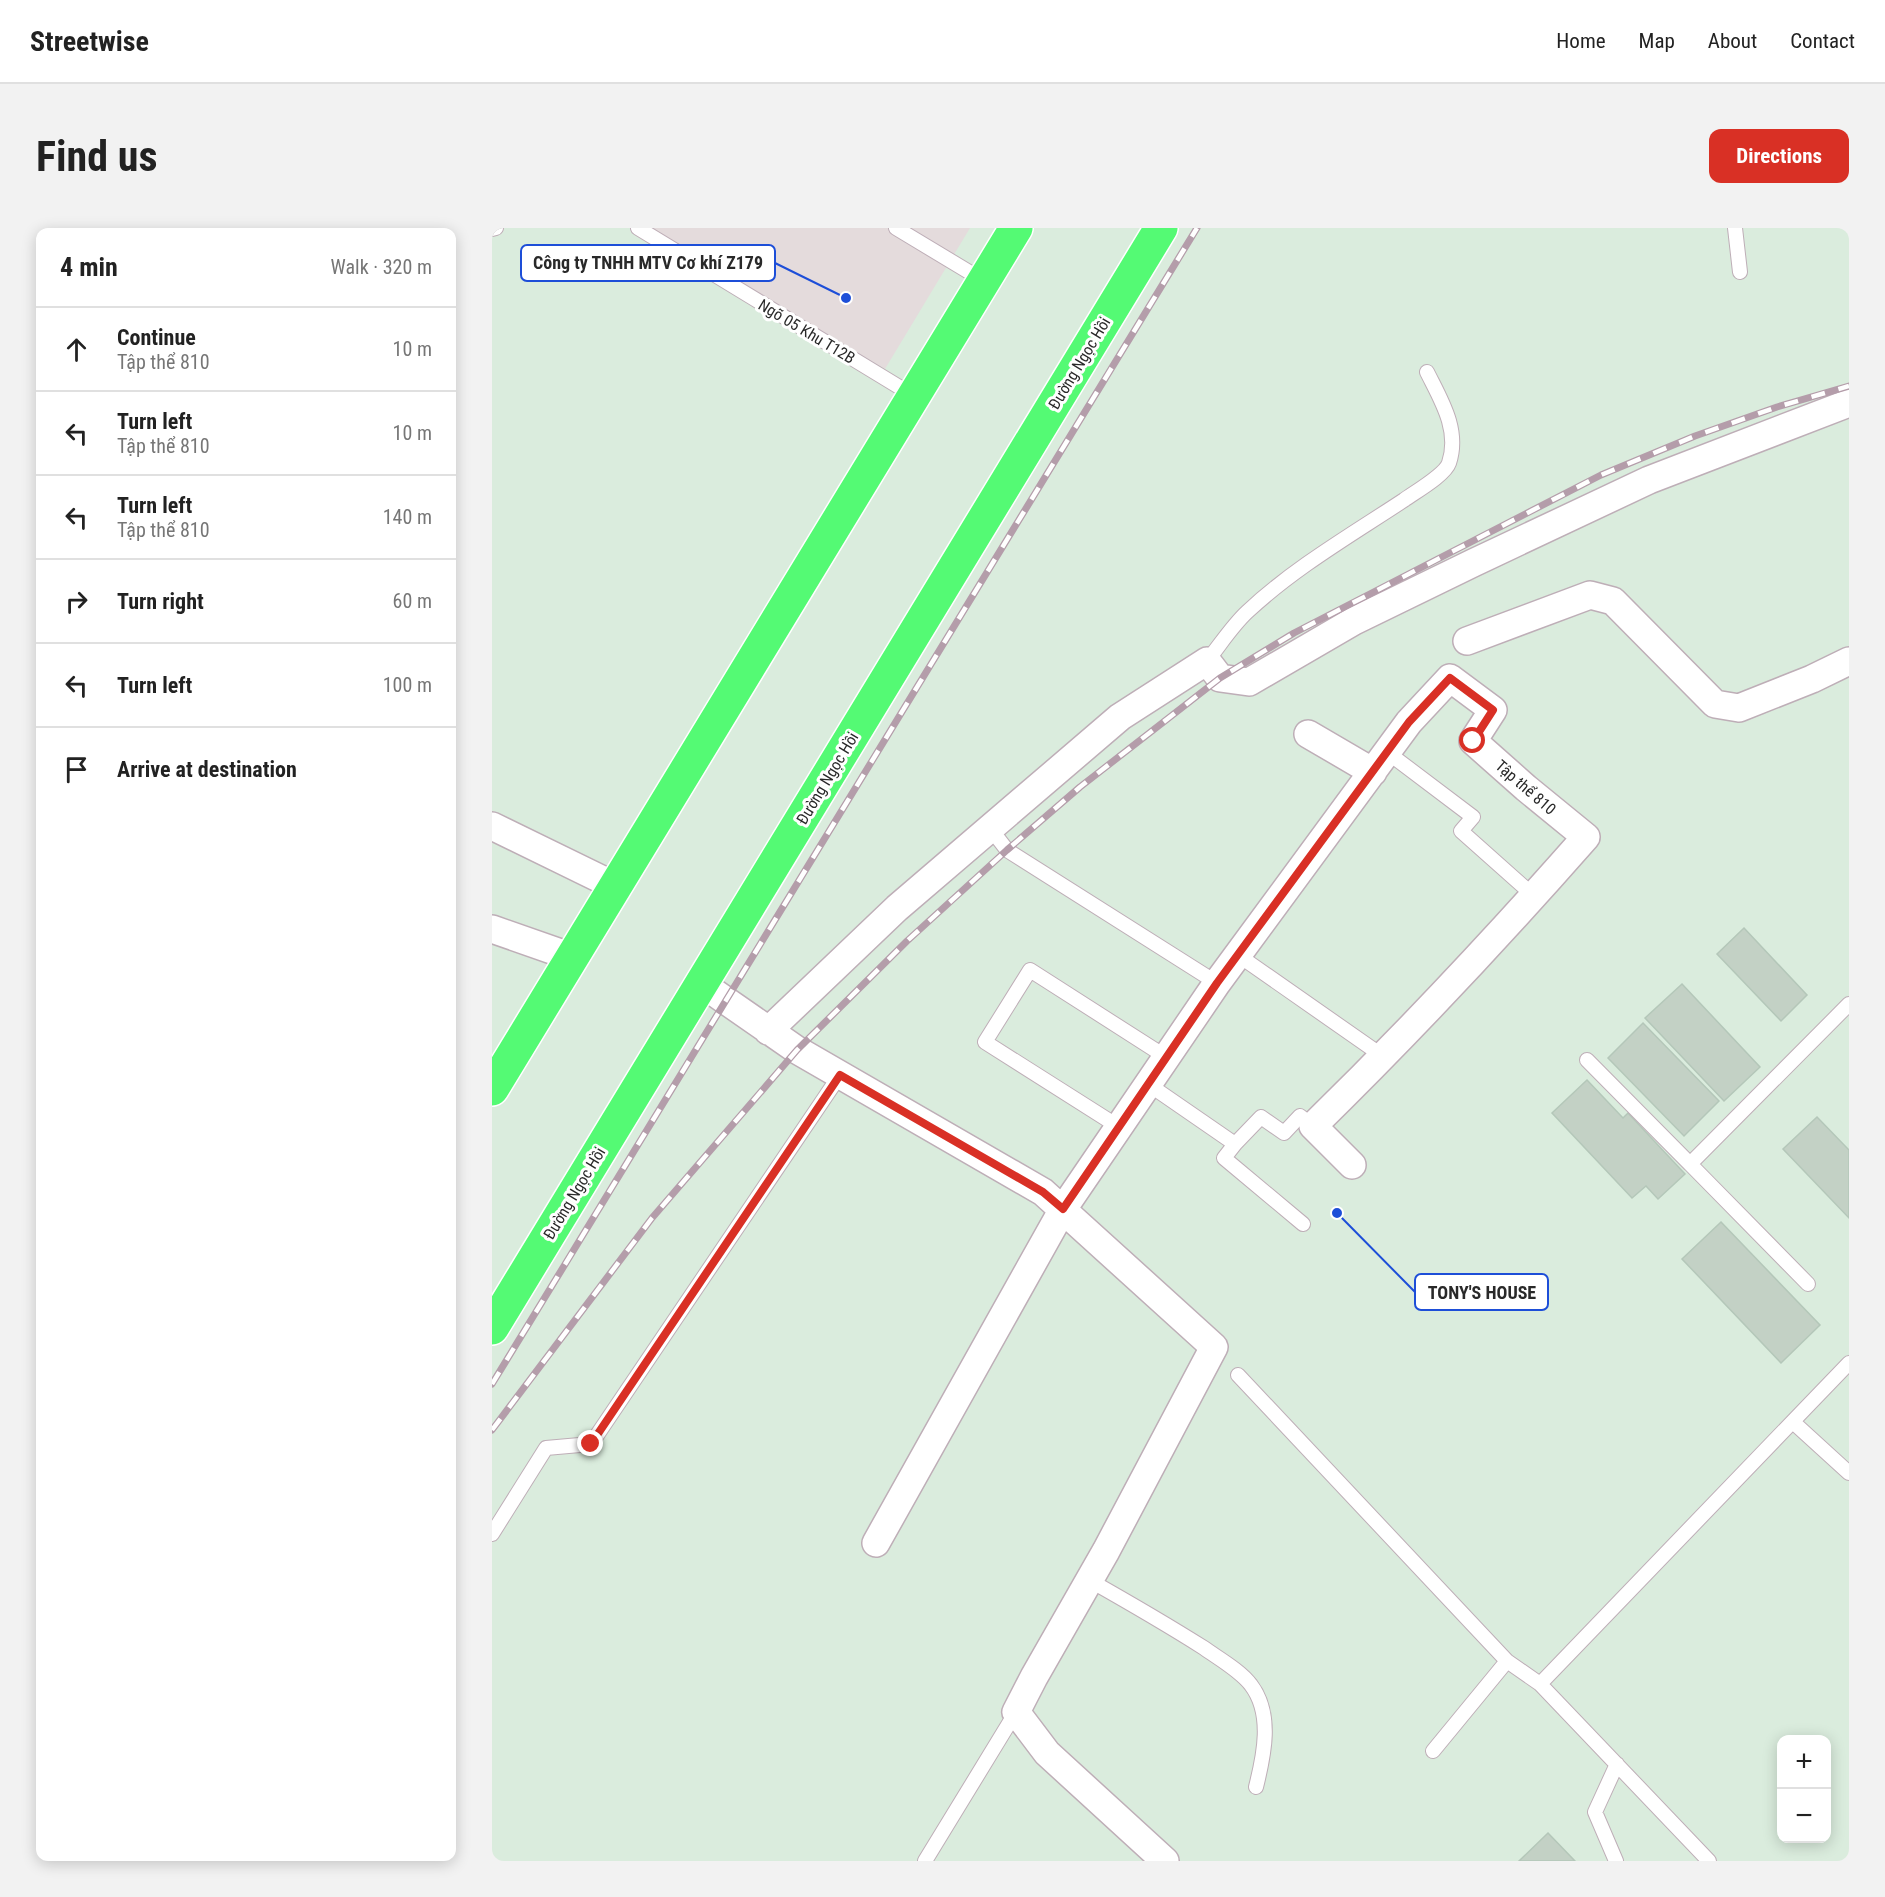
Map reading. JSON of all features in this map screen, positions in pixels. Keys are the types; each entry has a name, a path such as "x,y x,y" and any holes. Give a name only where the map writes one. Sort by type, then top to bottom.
{"highway":[{"path":"492,1088 1016,228"},
{"name":"Đường Ngọc Hồi","path":"497,1309 702,984 1161,228"}],"street":[{"path":"768,1031 860,942 1120,717 1207,661 1220,678 1249,682 1354,621 1639,485 1849,403"},
{"path":"1467,640 1590,595 1613,601 1715,704 1739,708 1812,679 1849,661"},
{"name":"Tập thể 810","path":"876,1543 1063,1209 1217,983 1409,722 1450,678 1493,710 1473,741 1586,837 1384,1057 1313,1125"},
{"path":"1308,734 1380,762"},
{"path":"492,826 615,886"},
{"path":"492,929 572,957"},
{"path":"702,984 768,1031 840,1075 1043,1192 1214,1347 1016,1713 1047,1753 1165,1861"},
{"path":"1313,1125 1352,1164"}],"lane":[{"name":"Ngõ 05 Khu T12B","path":"638,228 914,396"},
{"path":"896,228 984,281"},
{"path":"1735,228 1740,272"},
{"path":"1207,661 1246,612 1296,573 1418,490 1449,466 1452,450 1450,425 1446,409 1427,372"},
{"path":"1380,762 1473,817 1461,831 1534,896"},
{"path":"990,828 1007,850 1217,983"},
{"path":"1238,955 1384,1057"},
{"path":"1119,1127 985,1042 1030,970 1166,1058"},
{"path":"1690,1164 1849,1004"},
{"path":"1587,1060 1808,1284"},
{"path":"492,1534 546,1448 591,1444 840,1075"},
{"path":"1148,1084 1235,1144"},
{"path":"1303,1224 1224,1158 1261,1117 1284,1133 1300,1116 1313,1125"},
{"path":"1540,1684 1849,1363"},
{"path":"1238,1375 1507,1661 1540,1684 1709,1861"},
{"path":"1793,1422 1849,1473"},
{"path":"1089,1580 1178,1631 1222,1660 1251,1685 1264,1722 1265,1750 1256,1787"},
{"path":"1433,1751 1507,1661"},
{"path":"925,1861 1016,1713"},
{"path":"1616,1861 1595,1812 1617,1764"}],"shaded area":[{"path":"642,228 970,228 885,369"}],"building":[{"path":"1744,928 1807,995 1781,1021 1717,954"},
{"path":"1682,984 1760,1067 1724,1101 1645,1018"},
{"path":"1643,1023 1719,1101 1684,1136 1608,1058"},
{"path":"1587,1080 1623,1118 1628,1113 1685,1174 1658,1199 1646,1186 1632,1198 1552,1113"},
{"path":"1817,1117 1849,1150 1849,1218 1783,1149"},
{"path":"1721,1222 1820,1325 1781,1363 1682,1259"},
{"path":"1548,1833 1575,1861 1519,1861"}],"railway":[{"path":"492,1384 1197,228"},
{"path":"492,1430 652,1218 797,1050 907,941 1007,850 1080,787 1220,678 1294,633 1601,475 1695,436 1777,407 1849,386"}],"place":[{"name":"Công ty TNHH MTV Cơ khí Z179","path":"846,298"},
{"name":"TONY'S HOUSE","path":"1337,1213"}],"route":[{"path":"591,1444 840,1075 1043,1192 1063,1209 1217,983 1409,722 1450,678 1493,710 1473,741"}]}
